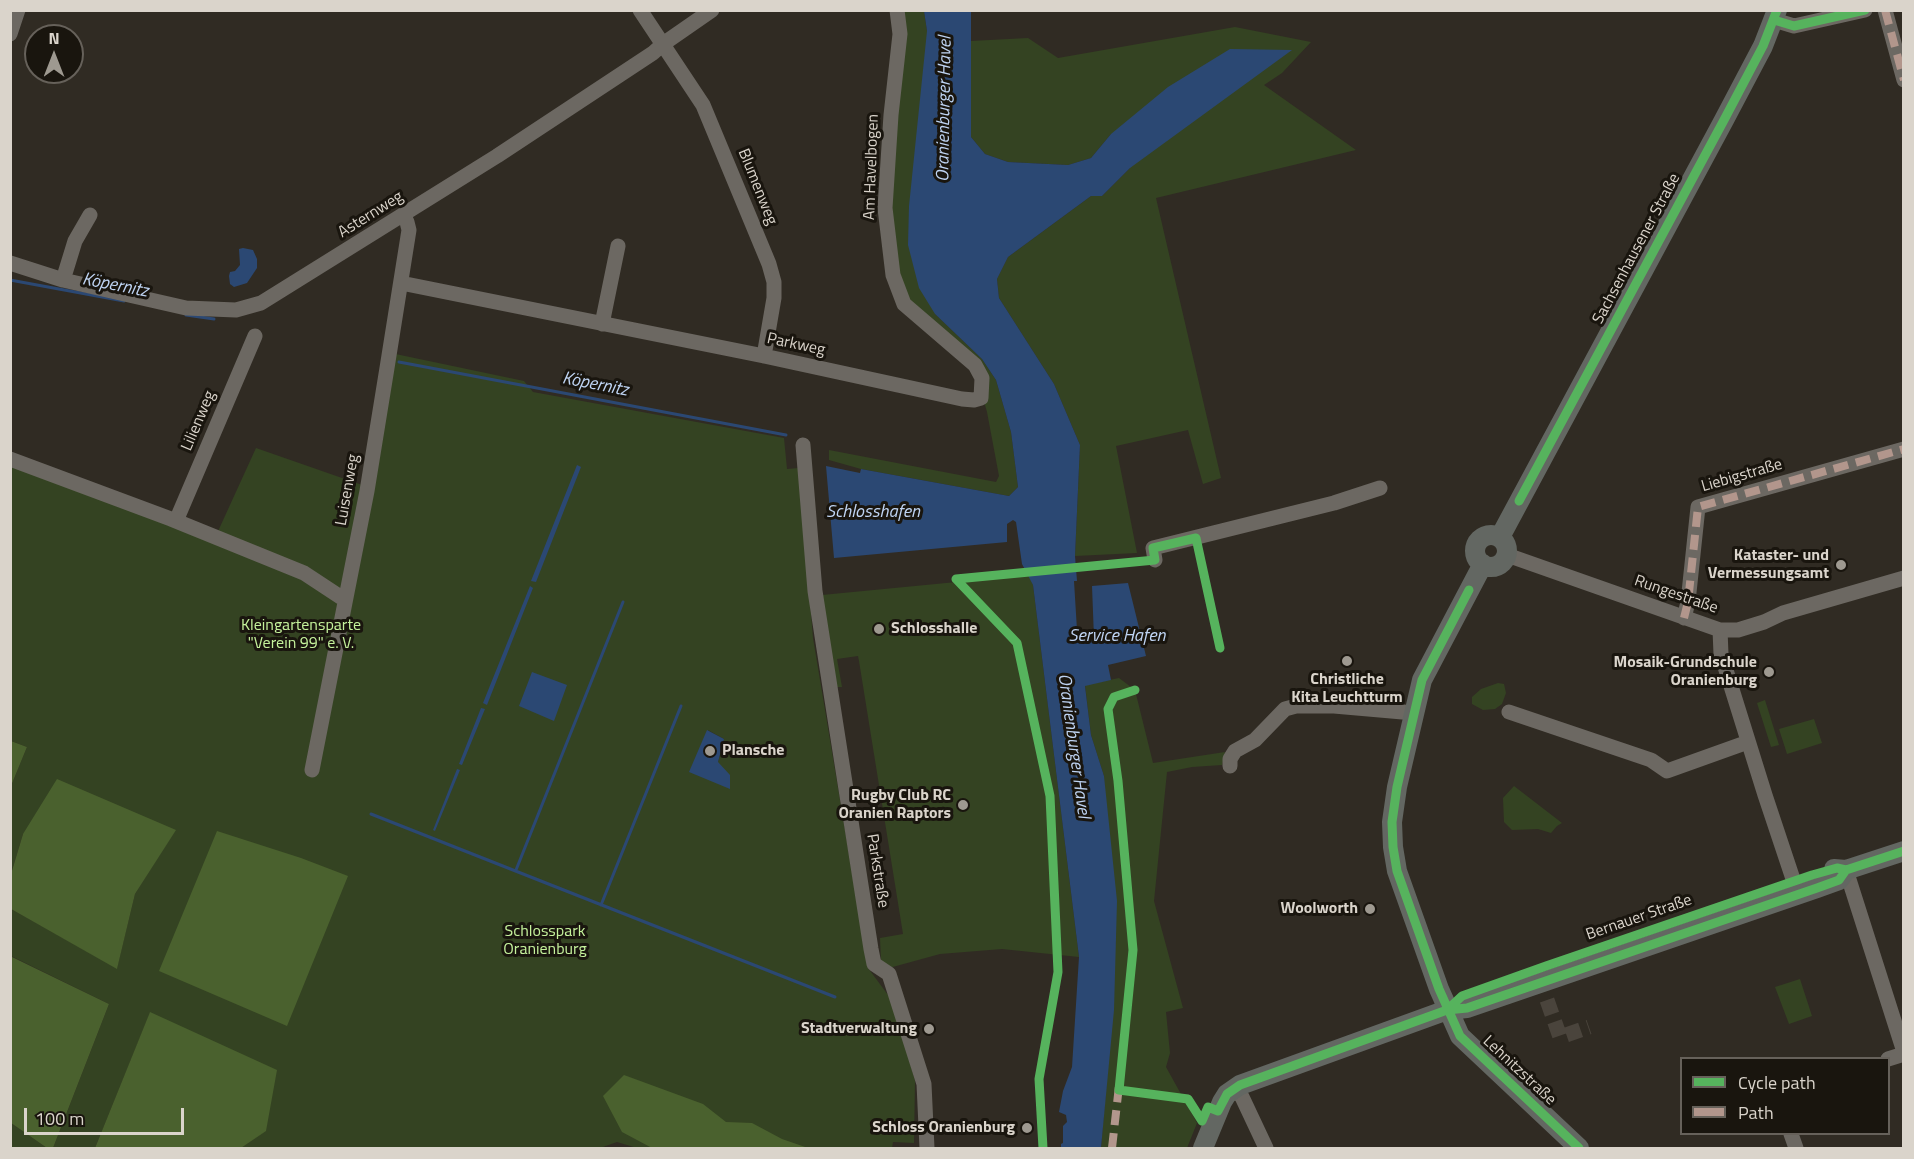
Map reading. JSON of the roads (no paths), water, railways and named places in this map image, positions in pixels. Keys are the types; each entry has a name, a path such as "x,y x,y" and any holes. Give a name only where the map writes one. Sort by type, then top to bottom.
{"main road":[{"name":"Sachsenhausener Straße","path":"1504,546 1763,46 1775,15"},
{"path":"1491,534 1504,546 1505,559 1497,566 1483,564 1475,552 1479,540 1491,534"},
{"path":"1447,1010 1397,871 1393,847 1393,811 1422,680 1483,564"},
{"name":"Bernauer Straße","path":"1233,1089 1447,1010 1462,996 1796,888 1838,868 1846,870 1904,850"},
{"name":"Lehnitzstraße","path":"1447,1010 1460,1036 1574,1143"},
{"path":"1203,1149 1222,1102 1233,1089"}],"street":[{"path":"10,34 18,10"},
{"name":"Blumenweg","path":"640,10 704,105 769,264 774,282 774,298 764,356"},
{"name":"Asternweg","path":"10,263 63,280 186,308 204,310 249,308 279,294 517,143 712,10"},
{"name":"Am Havelbogen","path":"897,10 900,34 891,115 885,208 893,275 904,304 975,365 982,378 981,398"},
{"path":"1775,15 1794,26 1865,10"},
{"path":"1885,10 1904,80"},
{"path":"63,280 75,242 90,215"},
{"name":"Luisenweg","path":"312,770 367,491 409,230 403,216"},
{"path":"602,324 618,246"},
{"name":"Parkweg","path":"401,284 764,356 962,399 981,398"},
{"name":"Lilienweg","path":"177,521 255,336"},
{"name":"Parkstraße","path":"803,445 816,601 871,950 874,964 889,974 924,1084 927,1149"},
{"name":"Liebigstraße","path":"1684,618 1688,602 1698,507 1904,449"},
{"path":"10,459 177,521 304,573 345,600"},
{"path":"1155,560 1153,548 1345,500 1380,488"},
{"name":"Rungestraße","path":"1504,546 1684,618 1720,630 1738,630 1783,613 1904,578"},
{"path":"1720,630 1720,648 1796,888"},
{"path":"1230,766 1230,759 1235,751 1255,740 1285,709 1296,706 1344,707 1414,713"},
{"path":"1509,712 1651,760 1667,771 1748,742"},
{"path":"1846,870 1904,1053"},
{"path":"1233,1089 1242,1096 1266,1149"}],"water":[{"path":"924,11 971,11 971,137 985,154 1008,162 1068,165 1091,158 1111,134 1168,87 1230,49 1292,50 1130,168 1102,196 1091,196 1008,257 997,279 999,298 1054,384 1080,445 1075,556 1077,581 1074,581 1077,630 1084,641 1094,638 1092,586 1128,583 1146,656 1108,665 1111,680 1085,686 1091,735 1104,776 1117,901 1114,1010 1101,1148 1061,1148 1063,1126 1067,1122 1066,1115 1059,1112 1063,1091 1072,1067 1079,957 1033,585 1022,564 1016,522 1013,520 1007,524 1007,542 834,558 826,466 860,473 861,469 1009,496 1018,487 1011,432 996,380 982,359 935,314 919,288 908,245 909,206 927,31"},
{"path":"239,249 253,250 257,259 257,268 247,283 234,287 230,284 229,276 230,272 235,271 240,265"},
{"path":"577,465 581,467 536,582 531,581"},
{"path":"530,586 533,588 487,705 483,703"},
{"path":"532,672 567,685 554,721 519,706"},
{"path":"481,708 485,709 462,765 459,764"},
{"name":"Plansche","path":"707,730 724,739 718,762 730,775 730,789 689,772"},
{"path":"457,769 460,770 435,831 433,830"}],"waterway":[{"name":"Köpernitz","path":"10,280 124,301"},
{"name":"Köpernitz","path":"186,315 214,319"},
{"name":"Köpernitz","path":"399,362 786,435"},
{"path":"516,870 623,602"},
{"path":"601,905 681,706"},
{"path":"371,814 835,997"}],"tunnel":[{"path":"1547,1000 1560,1037 1589,1027"}],"place":[{"name":"Kataster- und Vermessungsamt","path":"1841,565"},
{"name":"Schlosshalle","path":"879,629"},
{"name":"Christliche Kita Leuchtturm","path":"1347,661"},
{"name":"Mosaik-Grundschule Oranienburg","path":"1769,672"},
{"name":"Plansche","path":"710,751"},
{"name":"Rugby Club RC Oranien Raptors","path":"963,805"},
{"name":"Woolworth","path":"1370,909"},
{"name":"Stadtverwaltung","path":"929,1029"},
{"name":"Schloss Oranienburg","path":"1027,1128"}],"water label":[{"name":"Oranienburger Havel","path":"945,109"},
{"name":"Schlosshafen","path":"873,513"},
{"name":"Service Hafen","path":"1117,637"},
{"name":"Oranienburger Havel","path":"1073,746"}],"park label":[{"name":"Kleingartensparte \"Verein 99\" e. V.","path":"301,635"},
{"name":"Schlosspark Oranienburg","path":"545,941"}]}
